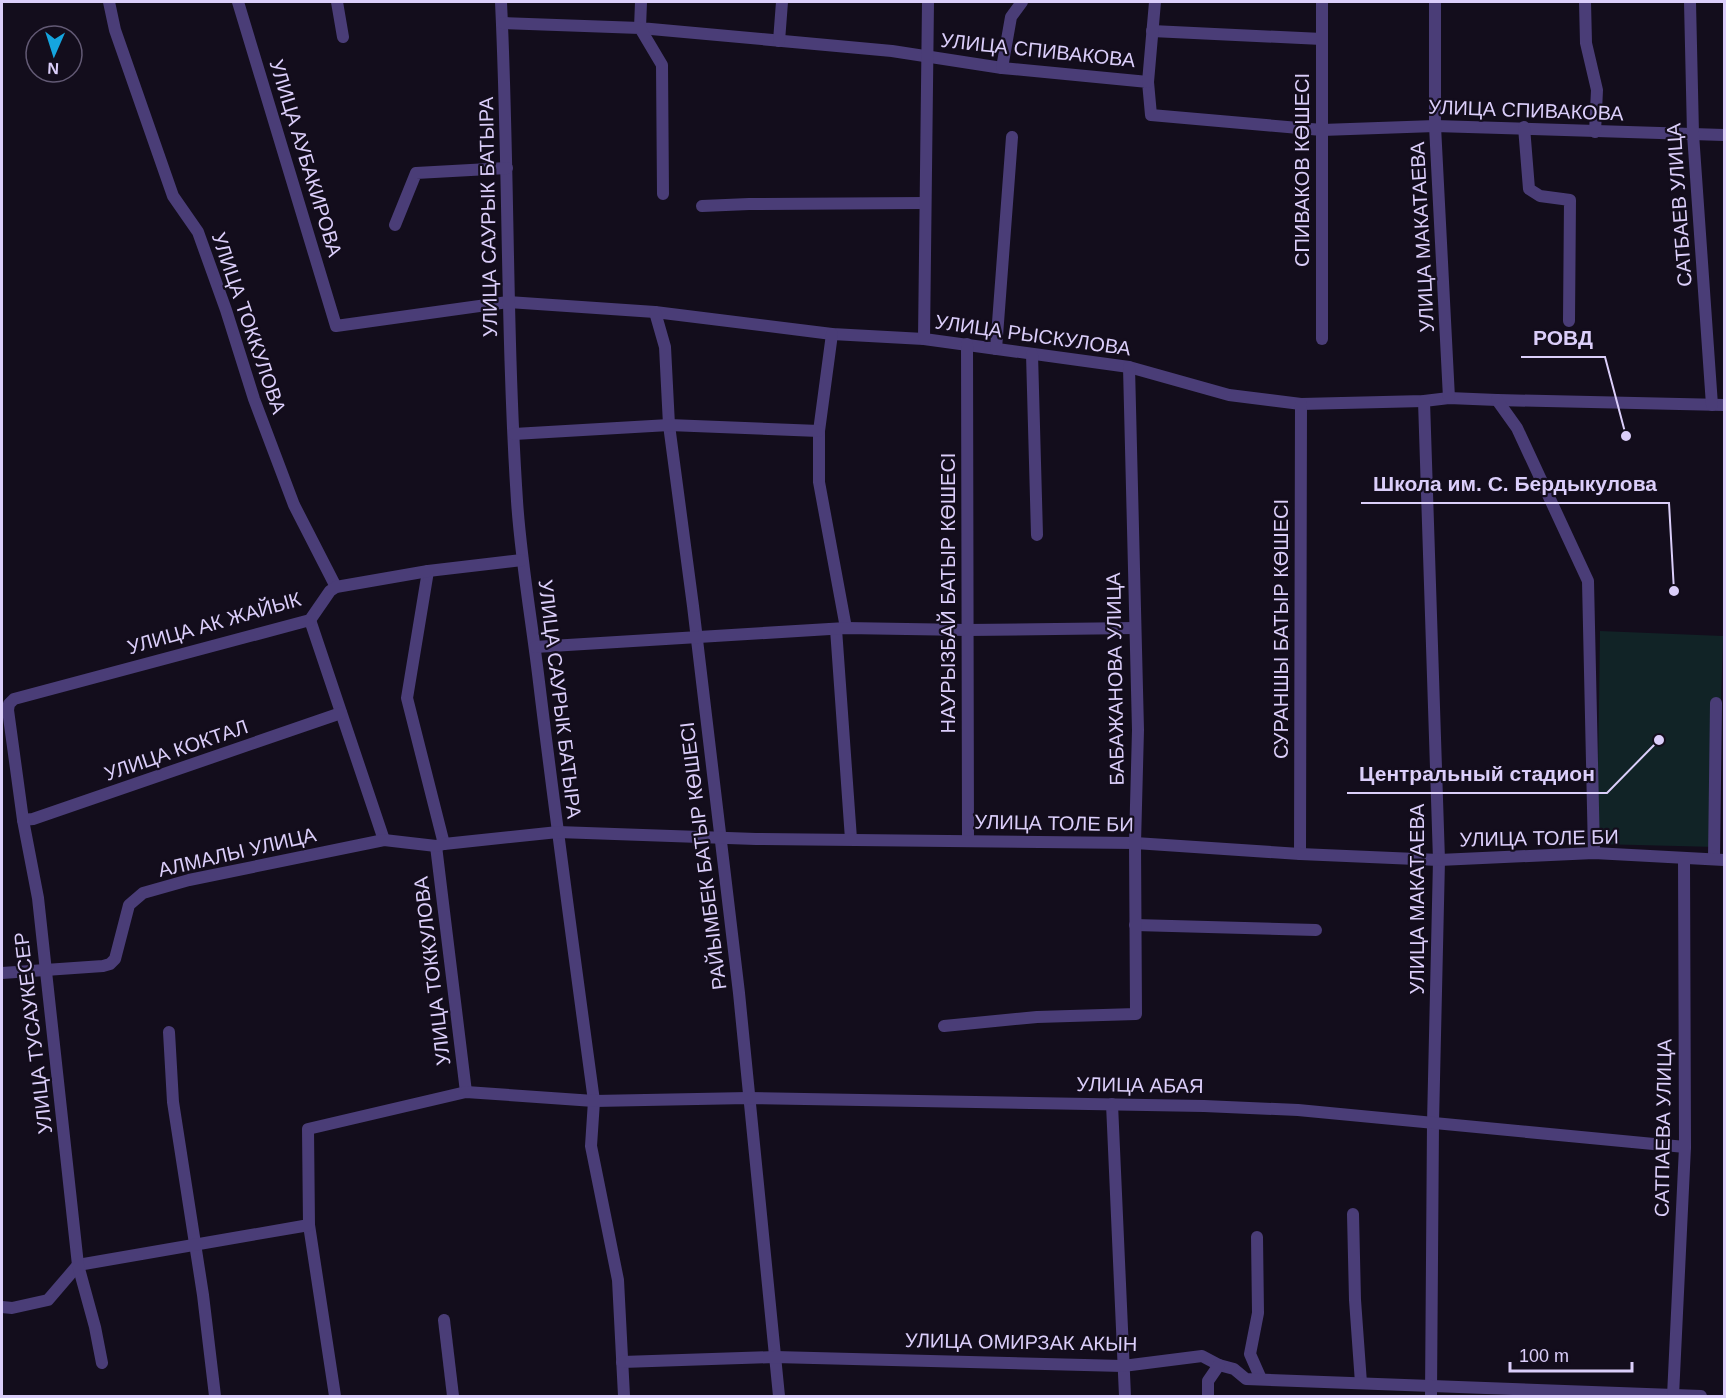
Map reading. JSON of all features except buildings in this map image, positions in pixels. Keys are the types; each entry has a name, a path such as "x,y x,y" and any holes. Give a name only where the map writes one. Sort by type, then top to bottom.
{"street":[{"name":"УЛИЦА ТОККУЛОВА","path":"109,2 115,30 173,196 198,232 254,399 294,506 336,587"},
{"name":"УЛИЦА АУБАКИРОВА","path":"238,2 336,326"},
{"path":"337,2 343,37"},
{"name":"УЛИЦА САУРЫК БАТЫРА","path":"501,2 507,168 508,302 522,560 594,1101 591,1146 618,1280 624,1396"},
{"path":"641,2 640,28 662,65 663,194"},
{"path":"779,41 782,2"},
{"path":"924,339 928,2"},
{"path":"1002,68 1011,17 1022,2"},
{"path":"1148,82 1155,2"},
{"name":"СПИВАКОВ КӨШЕСІ","path":"1322,2 1322,339"},
{"name":"УЛИЦА МАКАТАЕВА","path":"1435,2 1435,126 1449,398"},
{"path":"1585,2 1586,43 1597,90 1595,132"},
{"name":"САТБАЕВ УЛИЦА","path":"1690,2 1693,134 1718,405"},
{"name":"УЛИЦА СПИВАКОВА","path":"502,22 640,28 892,51 1002,68 1148,82 1151,115 1322,130 1435,126 1524,127 1595,132 1725,135"},
{"path":"1152,31 1322,39"},
{"path":"1524,127 1529,189 1540,196 1570,200 1569,321"},
{"path":"996,349 1012,137"},
{"path":"395,225 416,173 507,168"},
{"path":"702,206 925,203"},
{"name":"УЛИЦА РЫСКУЛОВА","path":"336,326 508,302 655,312 832,334 924,339 967,344 1129,367 1229,395 1301,404 1424,401 1449,398 1718,405"},
{"name":"РАЙЫМБЕК БАТЫР КӨШЕСІ","path":"655,312 665,346 669,425 739,993 779,1396"},
{"path":"832,334 819,431 819,482 841,629 851,839"},
{"name":"НАУРЫЗБАЙ БАТЫР КӨШЕСІ","path":"967,344 968,841"},
{"path":"1032,354 1037,535"},
{"name":"БАБАЖАНОВА УЛИЦА","path":"944,1026 1037,1017 1136,1014 1135,843 1138,730 1129,367"},
{"path":"1497,400 1516,428 1588,582 1594,853"},
{"name":"УЛИЦА МАКАТАЕВА","path":"1424,401 1439,860 1433,1123 1431,1391"},
{"name":"СУРАНШЫ БАТЫР КӨШЕСІ","path":"1300,854 1301,404"},
{"path":"514,434 669,425 819,431"},
{"path":"336,587 428,571 522,560"},
{"name":"УЛИЦА ТОККУЛОВА","path":"428,571 407,698 440,845 466,1092"},
{"name":"УЛИЦА АК ЖАЙЫК","path":"14,699 310,620 330,591 336,587"},
{"path":"310,620 384,840"},
{"path":"535,646 841,629 1135,628"},
{"name":"УЛИЦА ТУСАУКЕСЕР","path":"14,699 9,704 8,710 23,820 38,898 78,1265 95,1326 102,1363"},
{"path":"1716,703 1719,860"},
{"name":"УЛИЦА КОКТАЛ","path":"23,820 33,819 341,714"},
{"name":"УЛИЦА ТОЛЕ БИ","path":"384,840 440,845 558,832 756,839 1135,843 1439,860 1594,853 1719,860"},
{"name":"АЛМАЛЫ УЛИЦА","path":"2,973 110,964 115,959 129,905 143,893 189,880 384,840"},
{"name":"САТПАЕВА УЛИЦА","path":"1673,1396 1685,1147 1684,859"},
{"path":"1135,925 1316,930"},
{"path":"170,1032 172,1102 203,1295 215,1396"},
{"name":"УЛИЦА АБАЯ","path":"309,1225 308,1129 466,1092 594,1101 748,1098 1204,1106 1298,1110 1685,1147"},
{"path":"1112,1104 1125,1396"},
{"path":"1353,1214 1355,1300 1361,1383"},
{"path":"2,1307 12,1308 48,1300 78,1265 309,1225 335,1396"},
{"path":"1257,1237 1258,1313 1250,1354 1262,1380"},
{"path":"444,1320 453,1396"},
{"name":"УЛИЦА ОМИРЗАК АКЫН","path":"622,1362 775,1357 1123,1366 1202,1356 1219,1365 1234,1369 1246,1379 1361,1383 1431,1391 1701,1396"},
{"path":"1208,1396 1208,1381 1219,1365"}],"shaded area":[{"path":"1600,631 1723,636 1717,847 1597,844"}],"place":[{"name":"РОВД","path":"1626,436"},
{"name":"Школа им. С. Бердыкулова","path":"1674,591"},
{"name":"Центральный стадион","path":"1659,740"}]}
